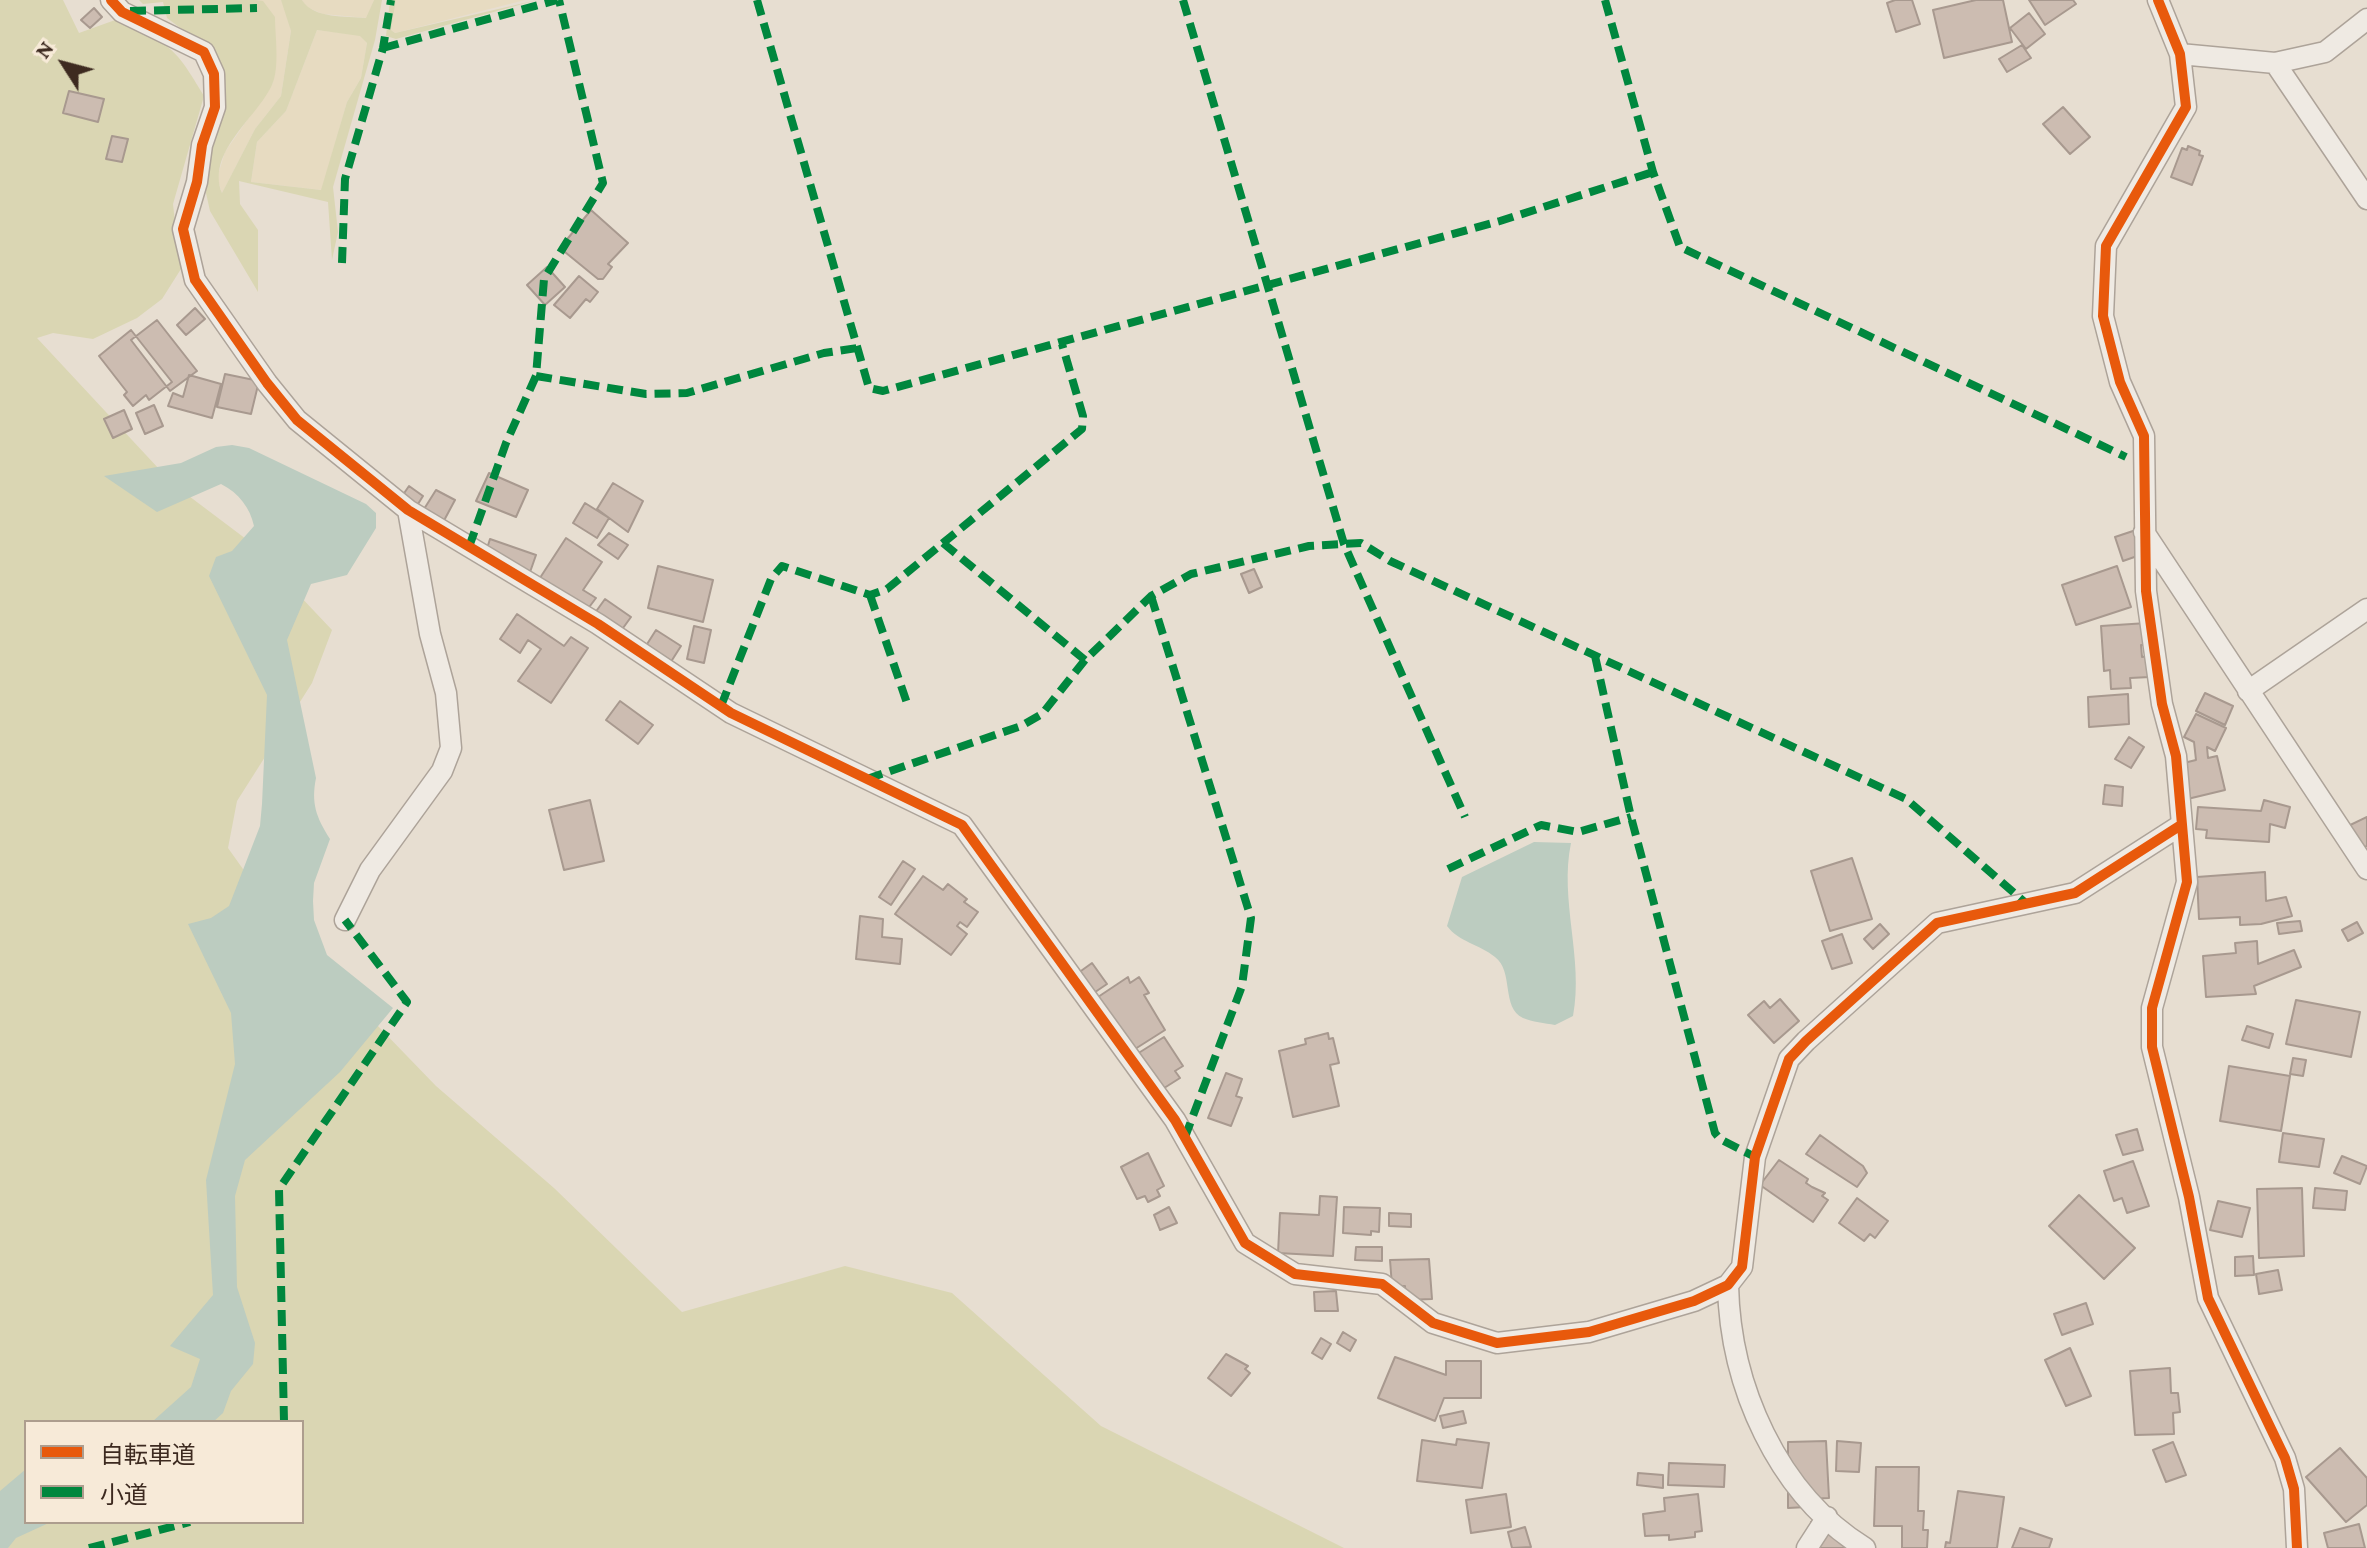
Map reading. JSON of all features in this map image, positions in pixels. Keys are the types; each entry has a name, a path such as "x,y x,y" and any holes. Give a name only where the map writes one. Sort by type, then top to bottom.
{"street":[{"path":"111,0 122,12 204,52 214,74 215,107 202,145 197,182 183,229 195,280 267,383 297,420 408,510 598,624 731,713 962,825 1175,1120 1245,1243 1295,1274 1382,1284 1433,1323 1497,1343 1589,1332 1694,1301 1728,1285 1742,1267 1755,1157 1789,1059 1806,1041 1937,923 2075,893 2181,825"},
{"path":"2161,1 2180,54 2186,107 2106,246 2103,316 2120,382 2144,436 2146,591 2162,704 2176,756 2187,882 2152,1008 2152,1047 2189,1197 2208,1298 2285,1458 2294,1489 2297,1548"},
{"path":"2180,54 2275,63 2325,52 2367,19"},
{"path":"2275,63 2367,199"},
{"path":"345,920 370,870 442,771 451,748 446,693 430,634 408,510"},
{"path":"2143,530 2367,869"},
{"path":"2248,691 2367,609"},
{"path":"1728,1285 1729,1317 1755,1417 1800,1492 1865,1548"},
{"path":"1807,1548 1827,1517"}],"shaded area":[{"path":"0,0 63,0 79,33 118,19 169,48 204,96 173,204 176,231 186,261 162,299 137,318 93,339 53,333 37,338 173,484 246,539 332,630 312,683 237,801 228,848 290,935 436,1086 554,1188 682,1312 845,1266 952,1293 1101,1426 1344,1548 0,1548"},
{"path":"139,0 256,0 263,1 275,17 276,61 272,85 227,150 219,178 222,193 255,129 281,96 291,31 281,0 302,0 322,14 366,18 374,0 382,0 375,40 333,187 338,232 332,260 328,202 239,181 240,204 258,230 258,292 210,211 206,193 211,51 167,18 163,2 143,4","holes":["317,30 360,36 367,43 361,78 347,102 321,190 251,182 257,142 286,111"]},
{"path":"256,0 281,0 291,31 281,96 255,129 222,193 217,178 225,152 273,83 263,2"},
{"path":"302,0 374,0 367,18 323,14 306,7"},
{"path":"390,0 396,0 391,30 395,33 537,0 396,39 386,36"},
{"path":"396,0 525,0 395,33 391,30"},
{"path":"317,30 360,35 367,43 361,78 347,102 322,190 251,182 257,142 286,111"},
{"path":"232,445 249,448 366,504 376,513 376,528 347,575 311,584 287,640 316,778 316,810 330,839 314,883 314,920 327,955 393,1008 340,1072 245,1160 235,1196 237,1287 255,1343 253,1364 231,1391 223,1413 215,1420 154,1420 191,1387 200,1359 170,1346 213,1295 206,1180 235,1064 231,1013 188,924 211,918 229,906 260,826 267,695 209,576 216,557 232,551 254,526 243,502 221,484 157,512 104,476 181,463 216,447"},
{"path":"1534,842 1571,843 1568,886 1576,995 1573,1016 1555,1025 1523,1018 1516,1013 1501,963 1457,936 1447,926 1462,877"},
{"path":"24,1471 24,1524 47,1524 16,1538 8,1548 0,1548 0,1491"}],"building":[{"path":"1912,0 1920,24 1896,32 1887,3"},
{"path":"1976,0 2003,0 2012,42 1944,58 1933,10"},
{"path":"2029,0 2073,0 2076,4 2045,25"},
{"path":"94,8 102,17 90,28 81,20"},
{"path":"2029,13 2045,34 2026,49 2010,28"},
{"path":"2022,45 2031,58 2007,72 1999,59"},
{"path":"69,91 104,99 98,122 63,113"},
{"path":"2063,107 2090,137 2070,154 2043,124"},
{"path":"112,136 128,139 122,162 106,159"},
{"path":"2188,146 2200,151 2199,155 2203,156 2192,185 2171,177 2182,148 2187,150"},
{"path":"591,210 628,243 608,264 612,267 603,279 598,279 560,248"},
{"path":"547,267 565,287 545,305 527,285"},
{"path":"579,276 598,292 590,302 586,299 570,318 554,305"},
{"path":"195,308 205,319 186,335 177,325"},
{"path":"157,320 197,371 170,391 131,340"},
{"path":"131,330 172,382 149,400 146,395 133,406 124,395 127,392 99,356"},
{"path":"225,374 259,381 251,414 217,407"},
{"path":"189,375 221,384 212,418 168,406 173,393 183,397"},
{"path":"154,405 163,426 145,434 136,413"},
{"path":"124,410 132,429 113,438 104,419"},
{"path":"489,473 528,490 516,517 476,501"},
{"path":"613,483 643,501 628,532 597,509"},
{"path":"409,486 423,496 413,512 398,502"},
{"path":"436,490 455,500 440,528 419,517"},
{"path":"585,503 609,518 597,538 573,523"},
{"path":"2136,530 2143,554 2123,561 2115,537"},
{"path":"609,533 628,545 618,559 598,545"},
{"path":"566,538 602,562 583,590 596,598 584,614 536,584"},
{"path":"490,539 536,555 529,575 484,558"},
{"path":"658,566 713,580 703,622 648,608"},
{"path":"2117,566 2131,607 2076,625 2062,585"},
{"path":"1254,569 1262,587 1249,593 1241,574"},
{"path":"605,599 631,617 618,635 592,617"},
{"path":"517,614 564,646 571,637 588,648 551,703 518,681 541,649 528,640 520,653 500,639"},
{"path":"2147,623 2148,645 2141,645 2142,657 2149,656 2150,677 2130,678 2131,688 2111,689 2110,670 2104,671 2101,626"},
{"path":"694,626 711,630 704,663 687,659"},
{"path":"656,630 681,646 667,668 642,652"},
{"path":"2205,693 2233,706 2225,725 2196,711"},
{"path":"2128,694 2129,724 2089,727 2088,697"},
{"path":"620,701 653,725 638,744 606,720"},
{"path":"2196,714 2226,728 2215,751 2207,747 2208,758 2217,756 2225,790 2175,802 2167,767 2196,760 2194,742 2184,737"},
{"path":"2129,737 2144,747 2131,768 2115,759"},
{"path":"2105,785 2123,787 2122,806 2103,804"},
{"path":"590,800 604,861 564,870 549,810"},
{"path":"2264,800 2290,807 2285,828 2270,824 2269,842 2206,838 2207,830 2196,829 2198,807 2261,811"},
{"path":"2367,817 2367,846 2350,854 2344,828"},
{"path":"1852,858 1872,919 1830,931 1811,871"},
{"path":"903,861 915,869 891,905 879,897"},
{"path":"2265,872 2266,901 2286,897 2292,916 2261,924 2240,925 2240,917 2199,919 2197,877"},
{"path":"923,876 943,890 948,884 978,912 967,927 960,922 957,926 967,934 951,955 895,914"},
{"path":"860,916 883,919 882,937 902,939 900,964 856,959"},
{"path":"2300,921 2302,931 2279,934 2277,923"},
{"path":"2357,922 2363,933 2348,941 2342,930"},
{"path":"1880,924 1889,934 1873,949 1864,939"},
{"path":"1842,934 1852,963 1832,969 1822,941"},
{"path":"2257,941 2258,964 2294,950 2301,967 2254,986 2256,994 2206,997 2203,956 2236,953 2235,943"},
{"path":"1092,963 1107,984 1082,1001 1067,981"},
{"path":"1128,977 1130,983 1139,977 1149,993 1144,995 1165,1030 1124,1056 1089,1003"},
{"path":"1780,999 1799,1021 1774,1043 1748,1015 1764,1001 1770,1008"},
{"path":"2296,1000 2360,1012 2351,1057 2286,1044"},
{"path":"2247,1026 2273,1034 2269,1048 2242,1040"},
{"path":"1328,1033 1329,1039 1333,1038 1339,1063 1330,1065 1339,1106 1293,1117 1279,1051 1306,1044 1305,1039"},
{"path":"1164,1037 1183,1066 1175,1071 1180,1078 1161,1090 1137,1054"},
{"path":"2293,1058 2306,1060 2303,1076 2290,1074"},
{"path":"2229,1066 2290,1076 2281,1131 2220,1121"},
{"path":"1226,1073 1242,1079 1236,1096 1242,1098 1231,1126 1208,1118"},
{"path":"2137,1129 2143,1150 2123,1155 2116,1135"},
{"path":"2283,1133 2324,1139 2319,1167 2279,1162"},
{"path":"1820,1135 1863,1166 1867,1173 1857,1187 1806,1154"},
{"path":"1148,1153 1164,1186 1157,1190 1160,1196 1148,1202 1145,1196 1137,1199 1121,1167"},
{"path":"2342,1156 2367,1166 2360,1184 2334,1173"},
{"path":"1779,1160 1808,1179 1806,1183 1825,1193 1822,1196 1828,1200 1813,1222 1760,1185"},
{"path":"2133,1161 2149,1206 2127,1213 2122,1198 2114,1201 2104,1171"},
{"path":"2302,1188 2304,1256 2259,1258 2257,1189"},
{"path":"2315,1188 2347,1191 2345,1210 2313,1208"},
{"path":"2079,1195 2135,1248 2104,1279 2049,1226"},
{"path":"1320,1196 1337,1197 1333,1256 1278,1253 1280,1213 1319,1215"},
{"path":"1857,1198 1888,1221 1875,1238 1870,1234 1864,1241 1839,1223"},
{"path":"2218,1201 2250,1208 2242,1237 2210,1230"},
{"path":"1169,1207 1177,1223 1160,1230 1154,1215"},
{"path":"1344,1207 1380,1208 1379,1232 1371,1231 1371,1235 1343,1233"},
{"path":"1389,1213 1411,1214 1411,1227 1389,1226"},
{"path":"1356,1247 1382,1247 1382,1261 1355,1260"},
{"path":"2253,1256 2254,1275 2235,1276 2235,1257"},
{"path":"1429,1259 1432,1299 1406,1300 1405,1286 1392,1286 1390,1260"},
{"path":"2278,1270 2282,1290 2259,1294 2256,1274"},
{"path":"1336,1291 1338,1311 1315,1311 1314,1292"},
{"path":"2086,1303 2093,1324 2062,1335 2054,1314"},
{"path":"1343,1332 1356,1340 1350,1351 1337,1343"},
{"path":"1321,1338 1331,1344 1322,1359 1312,1353"},
{"path":"2070,1348 2091,1396 2066,1406 2045,1360"},
{"path":"1226,1354 1248,1366 1245,1369 1250,1373 1231,1396 1208,1378"},
{"path":"1395,1357 1446,1375 1446,1361 1481,1361 1481,1398 1444,1398 1435,1421 1378,1398"},
{"path":"2170,1368 2171,1393 2178,1393 2180,1412 2173,1413 2174,1434 2135,1435 2130,1371"},
{"path":"1463,1411 1466,1423 1443,1428 1440,1416"},
{"path":"1457,1439 1489,1443 1482,1488 1417,1481 1422,1440 1456,1445"},
{"path":"1826,1441 1829,1498 1807,1499 1807,1507 1788,1508 1788,1442"},
{"path":"1837,1441 1861,1443 1859,1472 1836,1471"},
{"path":"2173,1442 2186,1475 2166,1482 2153,1450"},
{"path":"2340,1448 2367,1478 2367,1505 2346,1522 2306,1477"},
{"path":"1669,1463 1725,1465 1724,1487 1668,1485"},
{"path":"1876,1467 1919,1467 1918,1511 1924,1511 1923,1530 1928,1530 1927,1548 1902,1548 1902,1526 1874,1526"},
{"path":"1638,1473 1663,1475 1663,1488 1637,1485"},
{"path":"1958,1491 2004,1497 1997,1548 1945,1548 1946,1542 1950,1543"},
{"path":"1506,1494 1511,1527 1471,1533 1466,1500"},
{"path":"1698,1494 1702,1531 1695,1532 1695,1537 1669,1540 1669,1535 1645,1536 1643,1514 1665,1511 1664,1498"},
{"path":"1834,1521 1847,1529 1847,1548 1812,1548 1811,1522"},
{"path":"2359,1524 2365,1548 2328,1548 2324,1533"},
{"path":"1525,1527 1531,1547 1512,1548 1508,1532"},
{"path":"2020,1528 2052,1539 2049,1548 2012,1548"}],"marked path":[{"path":"342,263 345,179 383,48 391,0"},
{"path":"383,48 557,0"},
{"path":"469,547 506,443 536,376 544,279 603,183 559,0"},
{"path":"757,0 869,388 883,391 1500,221 1653,172"},
{"path":"1183,0 1344,544 1465,817"},
{"path":"1605,0 1653,172 1680,247 2126,457"},
{"path":"130,11 257,8"},
{"path":"721,706 771,579 782,566 870,595 887,589 1082,429 1083,416 1062,344"},
{"path":"536,376 646,394 687,393 824,353 857,348"},
{"path":"943,543 1085,660"},
{"path":"867,779 1021,726 1042,714 1085,660 1151,596 1191,574 1309,546 1361,543 1390,561 1906,799 2028,905"},
{"path":"870,595 908,706"},
{"path":"1151,596 1251,918 1242,986 1185,1137"},
{"path":"1595,656 1631,817 1715,1133 1720,1139 1755,1157"},
{"path":"1448,869 1541,825 1578,832 1631,817"},
{"path":"284,1420 279,1189 407,1002 345,920"},
{"path":"89,1548 182,1524"}],"cycle path":[{"path":"111,0 122,12 204,52 214,74 215,107 202,145 197,182 183,229 195,280 267,383 297,420 408,510 598,624 731,713 962,825 1175,1120 1245,1243 1295,1274 1382,1284 1433,1323 1497,1343 1589,1332 1694,1301 1728,1285 1742,1267 1755,1157 1789,1059 1806,1041 1937,923 2075,893 2181,825"},
{"path":"2158,0 2180,54 2186,107 2106,246 2103,316 2120,382 2144,436 2146,591 2162,704 2176,756 2187,882 2152,1008 2152,1047 2189,1197 2208,1298 2285,1458 2294,1489 2297,1548"}]}
